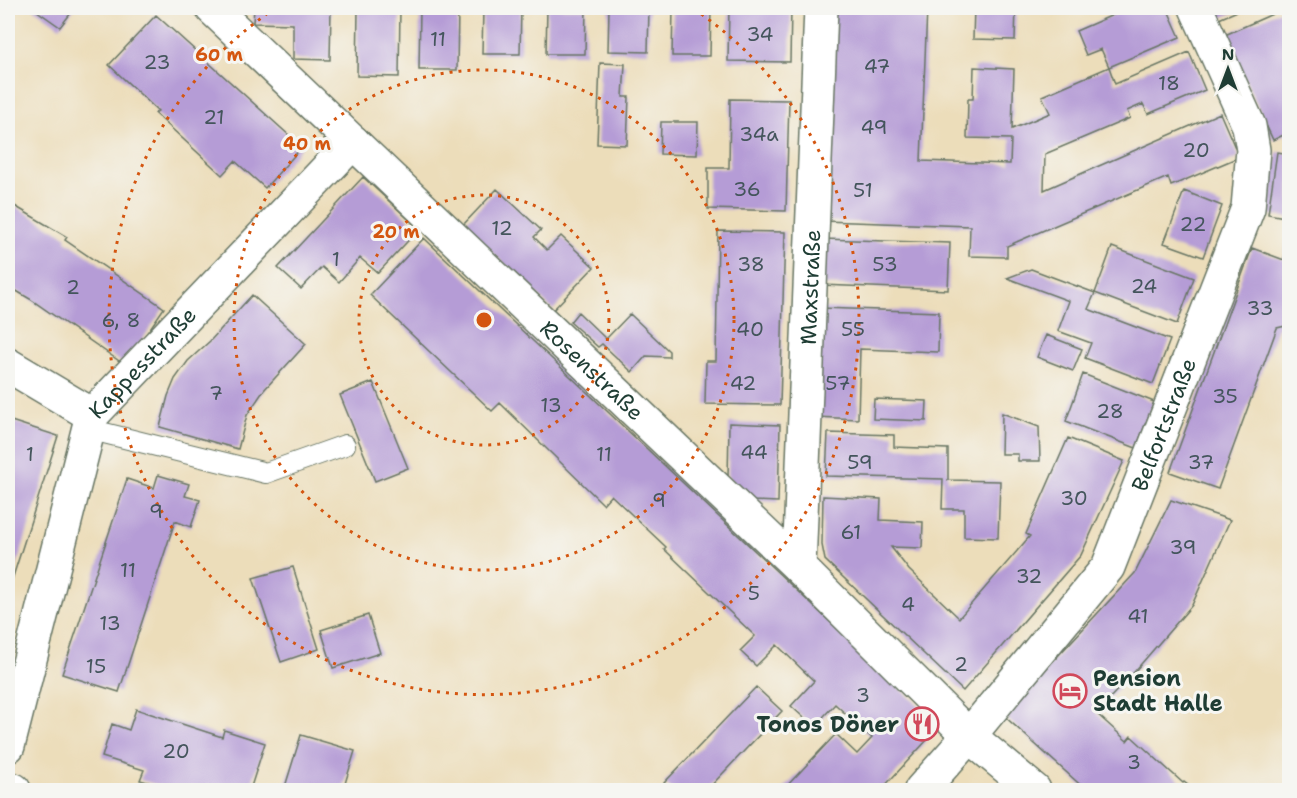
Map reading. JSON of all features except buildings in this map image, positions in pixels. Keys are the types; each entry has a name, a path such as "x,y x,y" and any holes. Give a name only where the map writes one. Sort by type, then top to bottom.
{"street":[{"name":"Rosenstraße","path":"212,8 799,567 969,736 1034,790"},
{"name":"Maxstraße","path":"799,567 821,8"},
{"name":"Belfortstraße","path":"921,790 969,736 1108,567 1248,208 1253,150 1249,126 1196,8"},
{"name":"Kappesstraße","path":"8,746 90,422 353,142"},
{"path":"8,365 90,422"},
{"path":"8,788 14,790"}],"lane":[{"path":"90,422 266,473 345,445"}],"place":[{"name":"Pension Stadt Halle","path":"1070,691"},
{"name":"Tonos Döner","path":"922,724"}]}
